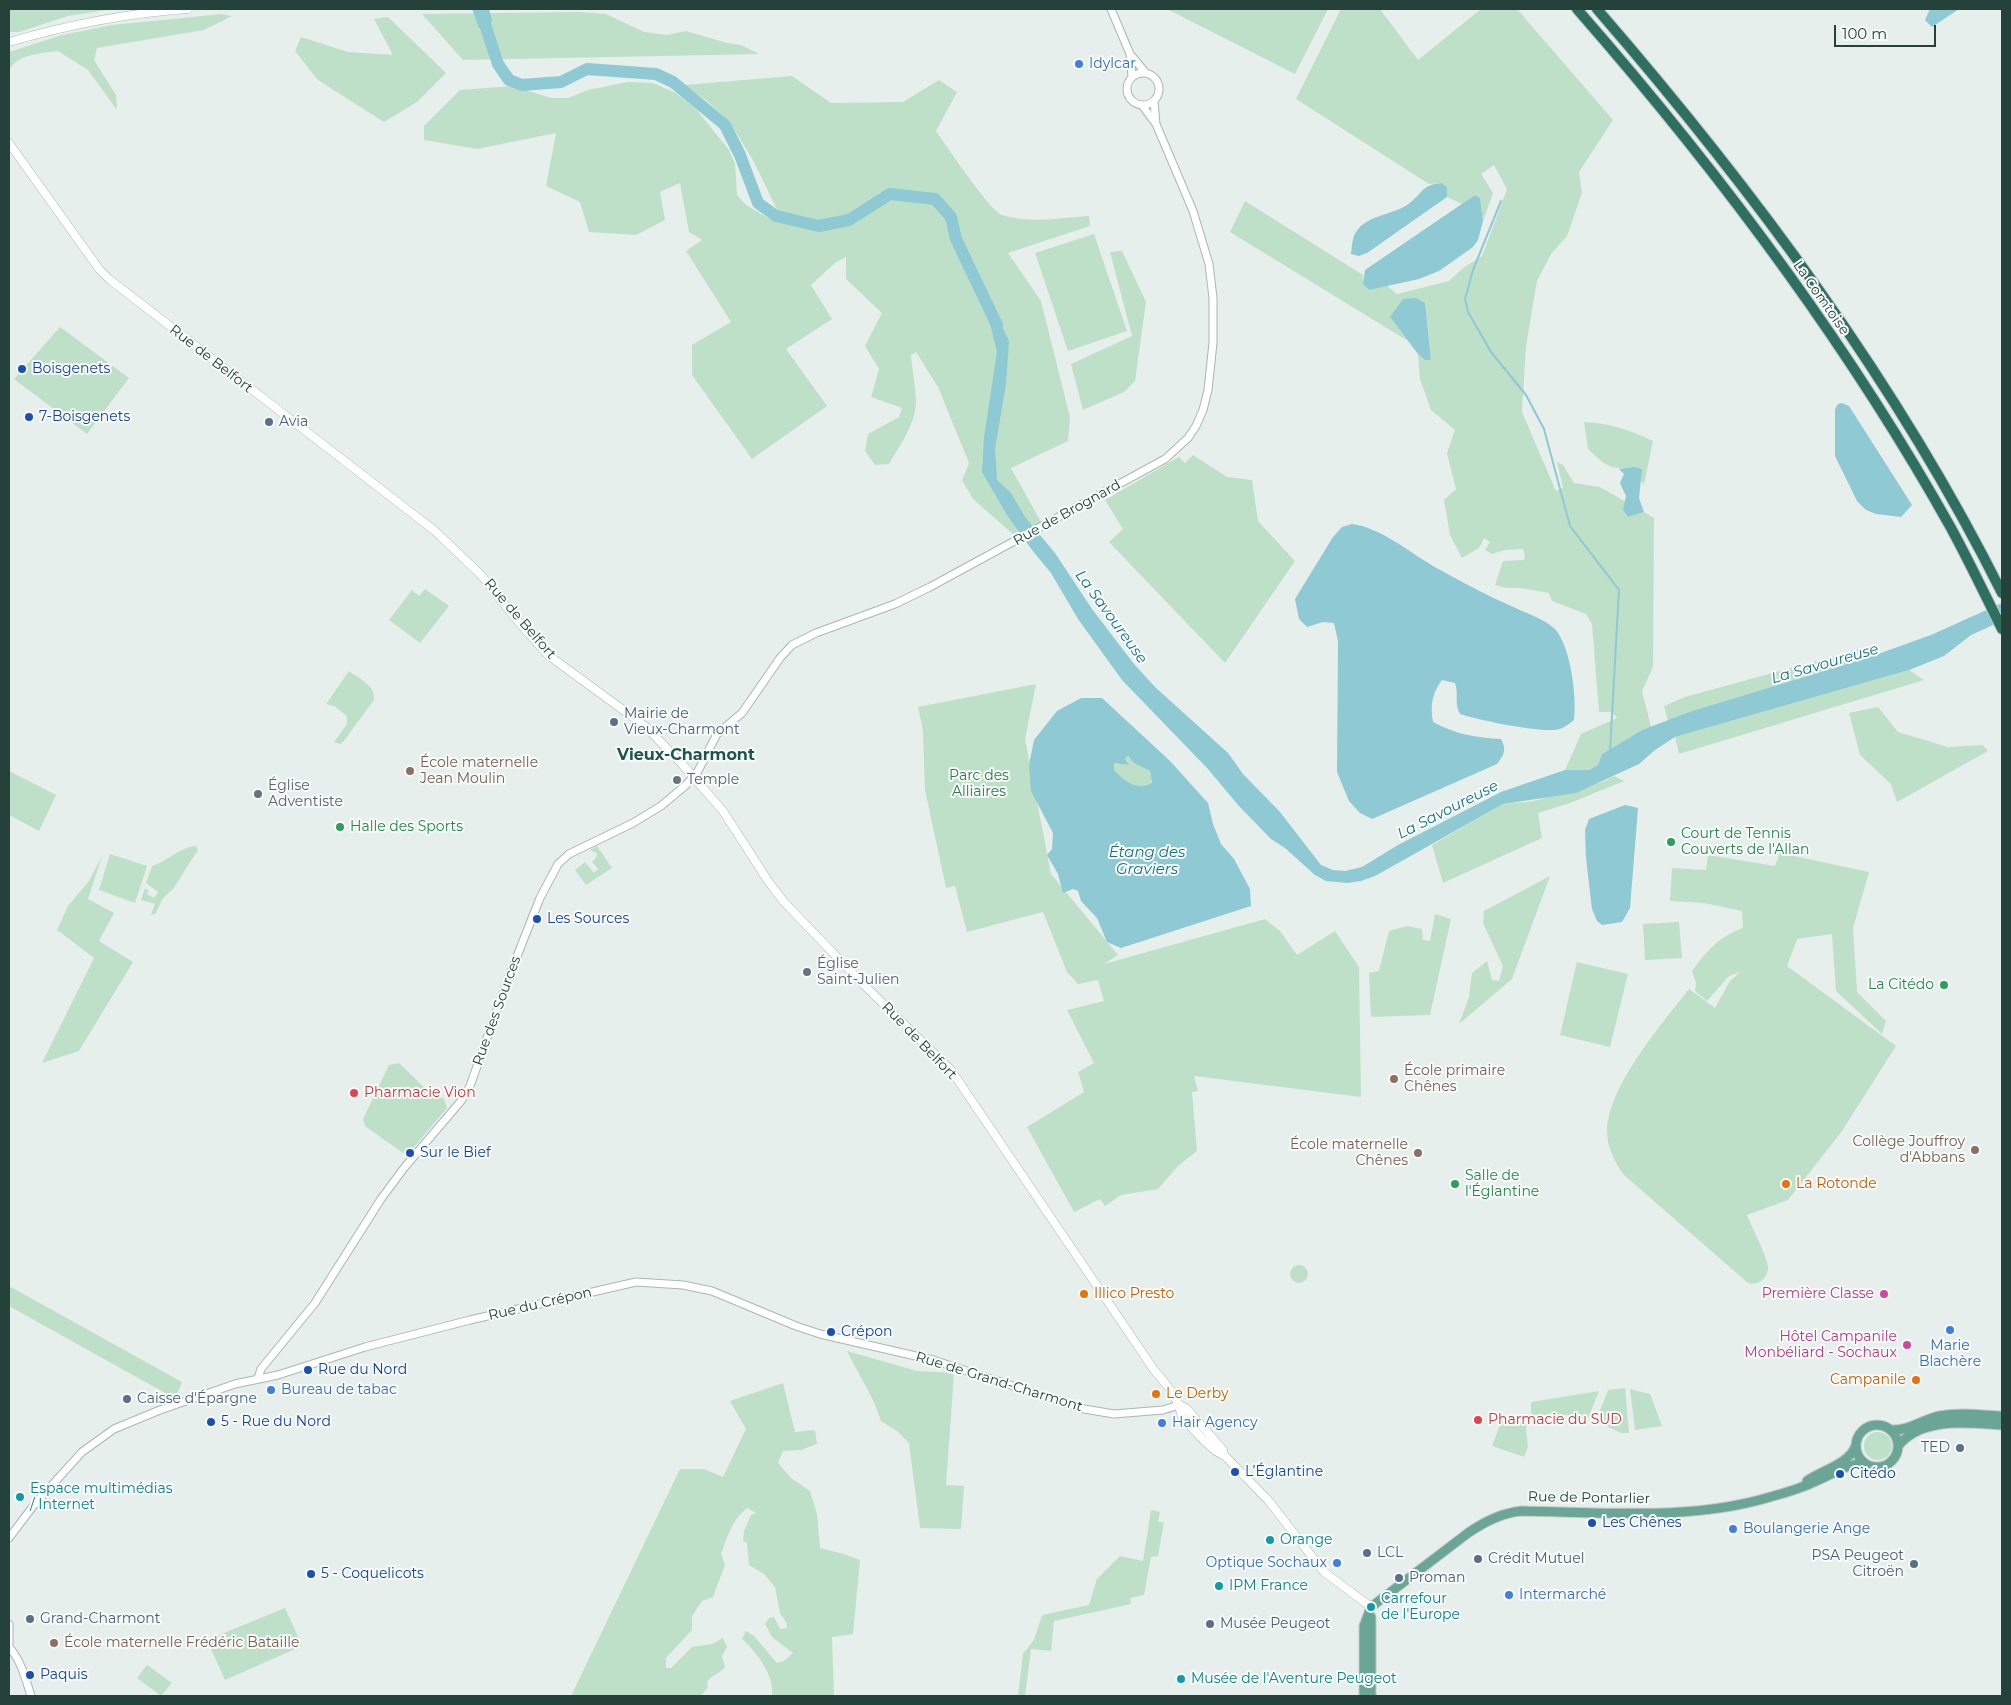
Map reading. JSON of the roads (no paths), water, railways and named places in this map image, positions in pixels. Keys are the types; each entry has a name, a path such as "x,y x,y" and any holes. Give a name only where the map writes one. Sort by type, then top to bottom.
{"highway":[{"name":"La Comtoise","path":"1577,9 1700,157 1818,316 1867,389 1915,466 1951,529 2002,629"},
{"name":"La Comtoise","path":"1597,9 1679,106 1744,189 1829,305 1923,450 2002,593"}],"main road":[{"path":"9,42 83,22 188,9"},
{"name":"Rue de Belfort","path":"9,144 99,269 435,531 481,575 548,655 644,726 694,777 723,811 768,881 784,902 864,985 951,1070 1179,1405 1186,1408 1223,1450 1224,1456 1268,1500 1324,1572 1371,1607"},
{"path":"1891,1430 1906,1429 1933,1418 1953,1414 2002,1416"},
{"path":"1898,1446 1910,1435 1941,1424 1964,1422 2002,1425"},
{"path":"1873,1426 1885,1427 1891,1430 1895,1435 1898,1446 1895,1457 1886,1466 1879,1467 1866,1464 1858,1455 1856,1443 1862,1432 1873,1426"},
{"name":"Rue de Pontarlier","path":"1802,1486 1817,1474 1848,1458 1854,1451 1856,1443"},
{"name":"Rue de Pontarlier","path":"1371,1607 1470,1531 1484,1522 1506,1514 1521,1511 1700,1512 1742,1506 1815,1482 1853,1464 1866,1464"},
{"path":"1364,1696 1364,1626 1371,1607"},
{"path":"1371,1607 1371,1696"}],"street":[{"path":"1112,9 1130,54 1132,77"},
{"path":"1130,54 1145,72 1155,78 1158,84 1158,96 1154,101 1142,105 1136,104 1127,94 1126,87 1132,77 1138,73 1145,72"},
{"name":"Rue de Brognard","path":"1154,101 1156,124"},
{"name":"Rue de Brognard","path":"694,777 717,734 742,713 780,658 792,645 816,633 911,596 1042,527 1165,459 1188,438 1196,426 1203,410 1208,390 1213,343 1213,298 1209,264 1196,218 1156,124 1142,105"},
{"name":"Rue des Sources","path":"258,1378 261,1370 315,1303 378,1203 404,1168 461,1101 470,1086 508,979 540,898 558,864 569,854 633,823 661,806 694,777"},
{"name":"Rue du Crépon","path":"9,1538 66,1468 82,1452 114,1429 193,1398 258,1378 278,1375 365,1347 470,1320 636,1282 683,1285 712,1291 820,1334"},
{"name":"Rue de Grand-Charmont","path":"820,1334 933,1360 1099,1412 1114,1414 1163,1410 1179,1405"},
{"path":"9,1624 9,1647 24,1674 31,1696"}],"water":[{"path":"472,9 489,9 492,21 487,29 479,28"},
{"path":"1930,9 1959,9 1932,27 1925,20"},
{"path":"1442,183 1447,187 1447,197 1367,253 1359,256 1351,254 1356,232 1366,222 1407,205 1425,188"},
{"path":"1475,195 1480,198 1483,221 1478,240 1473,247 1439,271 1419,279 1369,290 1363,284 1365,270"},
{"path":"1416,298 1425,303 1431,360 1425,360 1418,354 1390,317 1403,299"},
{"name":"La Savoureuse","path":"987,311 995,312 1009,341 1006,384 995,449 997,480 1011,493 1025,517 1055,553 1092,609 1134,664 1155,687 1228,753 1243,774 1280,812 1321,865 1333,870 1345,871 1362,867 1398,845 1501,792 1565,770 1589,770 1598,765 1602,754 1642,730 1692,711 1867,658 1931,635 2002,603 2002,621 1971,635 1944,656 1909,670 1675,737 1655,750 1639,764 1576,793 1503,804 1375,876 1348,883 1326,881 1315,875 1285,848 1271,839 1238,805 1208,769 1122,680 1078,619 1051,573 1007,515 982,472 984,437 997,352"},
{"path":"1842,403 1849,406 1912,505 1901,517 1876,514 1866,510 1857,501 1835,456 1835,409 1838,404"},
{"path":"1634,467 1642,469 1639,498 1644,512 1628,517 1623,510 1626,496 1620,483 1624,474 1619,469"},
{"path":"1352,524 1363,526 1384,535 1433,566 1491,597 1551,625 1561,637 1569,660 1574,686 1574,720 1560,729 1540,730 1496,723 1460,714 1457,706 1455,683 1442,680 1433,700 1433,722 1466,735 1501,739 1504,752 1501,758 1497,764 1372,819 1360,813 1349,801 1337,772 1338,641 1334,623 1323,622 1307,627 1299,619 1295,599 1333,537 1342,527"},
{"name":"Étang des Graviers","path":"1081,698 1102,698 1170,761 1208,803 1213,824 1221,844 1234,859 1250,889 1251,906 1121,948 1107,942 1097,918 1081,901 1078,891 1073,889 1063,893 1058,874 1047,855 1052,849 1053,833 1031,791 1029,765 1034,740 1057,711","holes":["1128,756 1134,763 1150,771 1152,783 1141,786 1131,784 1114,770 1114,763 1129,765 1125,759"]},
{"path":"1625,805 1638,808 1630,908 1622,922 1602,925 1597,921 1592,909 1585,830 1589,819"}],"waterway":[{"name":"La Savoureuse","path":"480,9 498,64 509,80 522,85 561,82 587,69 656,74 673,82 725,125 740,155 758,203 776,216 819,226 849,220 890,194 935,199 951,217 956,239 997,325"},
{"path":"1501,201 1473,270 1465,299 1468,312 1491,352 1526,395 1544,429 1570,526 1619,590 1610,751"}],"place":[{"name":"Idylcar","path":"1079,64"},
{"name":"Boisgenets","path":"22,369"},
{"name":"7-Boisgenets","path":"29,417"},
{"name":"Avia","path":"269,422"},
{"name":"Mairie de Vieux-Charmont","path":"614,722"},
{"name":"École maternelle Jean Moulin","path":"410,771"},
{"name":"Temple","path":"677,780"},
{"name":"Église Adventiste","path":"258,794"},
{"name":"Halle des Sports","path":"340,827"},
{"name":"Court de Tennis Couverts de l'Allan","path":"1671,842"},
{"name":"Les Sources","path":"537,919"},
{"name":"Église Saint-Julien","path":"807,972"},
{"name":"La Citédo","path":"1944,985"},
{"name":"École primaire Chênes","path":"1394,1079"},
{"name":"Pharmacie Vion","path":"354,1093"},
{"name":"Collège Jouffroy d'Abbans","path":"1975,1150"},
{"name":"Sur le Bief","path":"410,1153"},
{"name":"École maternelle Chênes","path":"1418,1153"},
{"name":"Salle de l'Églantine","path":"1455,1184"},
{"name":"La Rotonde","path":"1786,1184"},
{"name":"Illico Presto","path":"1084,1294"},
{"name":"Première Classe","path":"1884,1294"},
{"name":"Marie Blachère","path":"1950,1330"},
{"name":"Crépon","path":"831,1332"},
{"name":"Hôtel Campanile Monbéliard - Sochaux","path":"1907,1345"},
{"name":"Rue du Nord","path":"308,1370"},
{"name":"Campanile","path":"1916,1380"},
{"name":"Bureau de tabac","path":"271,1390"},
{"name":"Le Derby","path":"1156,1394"},
{"name":"Caisse d'Épargne","path":"127,1399"},
{"name":"Pharmacie du SUD","path":"1478,1420"},
{"name":"5 - Rue du Nord","path":"211,1422"},
{"name":"Hair Agency","path":"1162,1423"},
{"name":"TED","path":"1960,1448"},
{"name":"L’Églantine","path":"1235,1472"},
{"name":"Citédo","path":"1840,1474"},
{"name":"Espace multimédias / Internet","path":"20,1497"},
{"name":"Les Chênes","path":"1592,1523"},
{"name":"Boulangerie Ange","path":"1733,1529"},
{"name":"Orange","path":"1270,1540"},
{"name":"LCL","path":"1367,1553"},
{"name":"Crédit Mutuel","path":"1478,1559"},
{"name":"Optique Sochaux","path":"1337,1563"},
{"name":"PSA Peugeot Citroën","path":"1914,1564"},
{"name":"5 - Coquelicots","path":"311,1574"},
{"name":"Proman","path":"1399,1578"},
{"name":"IPM France","path":"1219,1586"},
{"name":"Intermarché","path":"1509,1595"},
{"name":"Carrefour de l'Europe","path":"1371,1607"},
{"name":"Grand-Charmont","path":"30,1619"},
{"name":"Musée Peugeot","path":"1210,1624"},
{"name":"École maternelle Frédéric Bataille","path":"54,1643"},
{"name":"Paquis","path":"30,1675"},
{"name":"Musée de l'Aventure Peugeot","path":"1181,1679"}],"district":[{"name":"Vieux-Charmont","path":"686,755"}],"park label":[{"name":"Parc des Alliaires","path":"979,784"}]}
